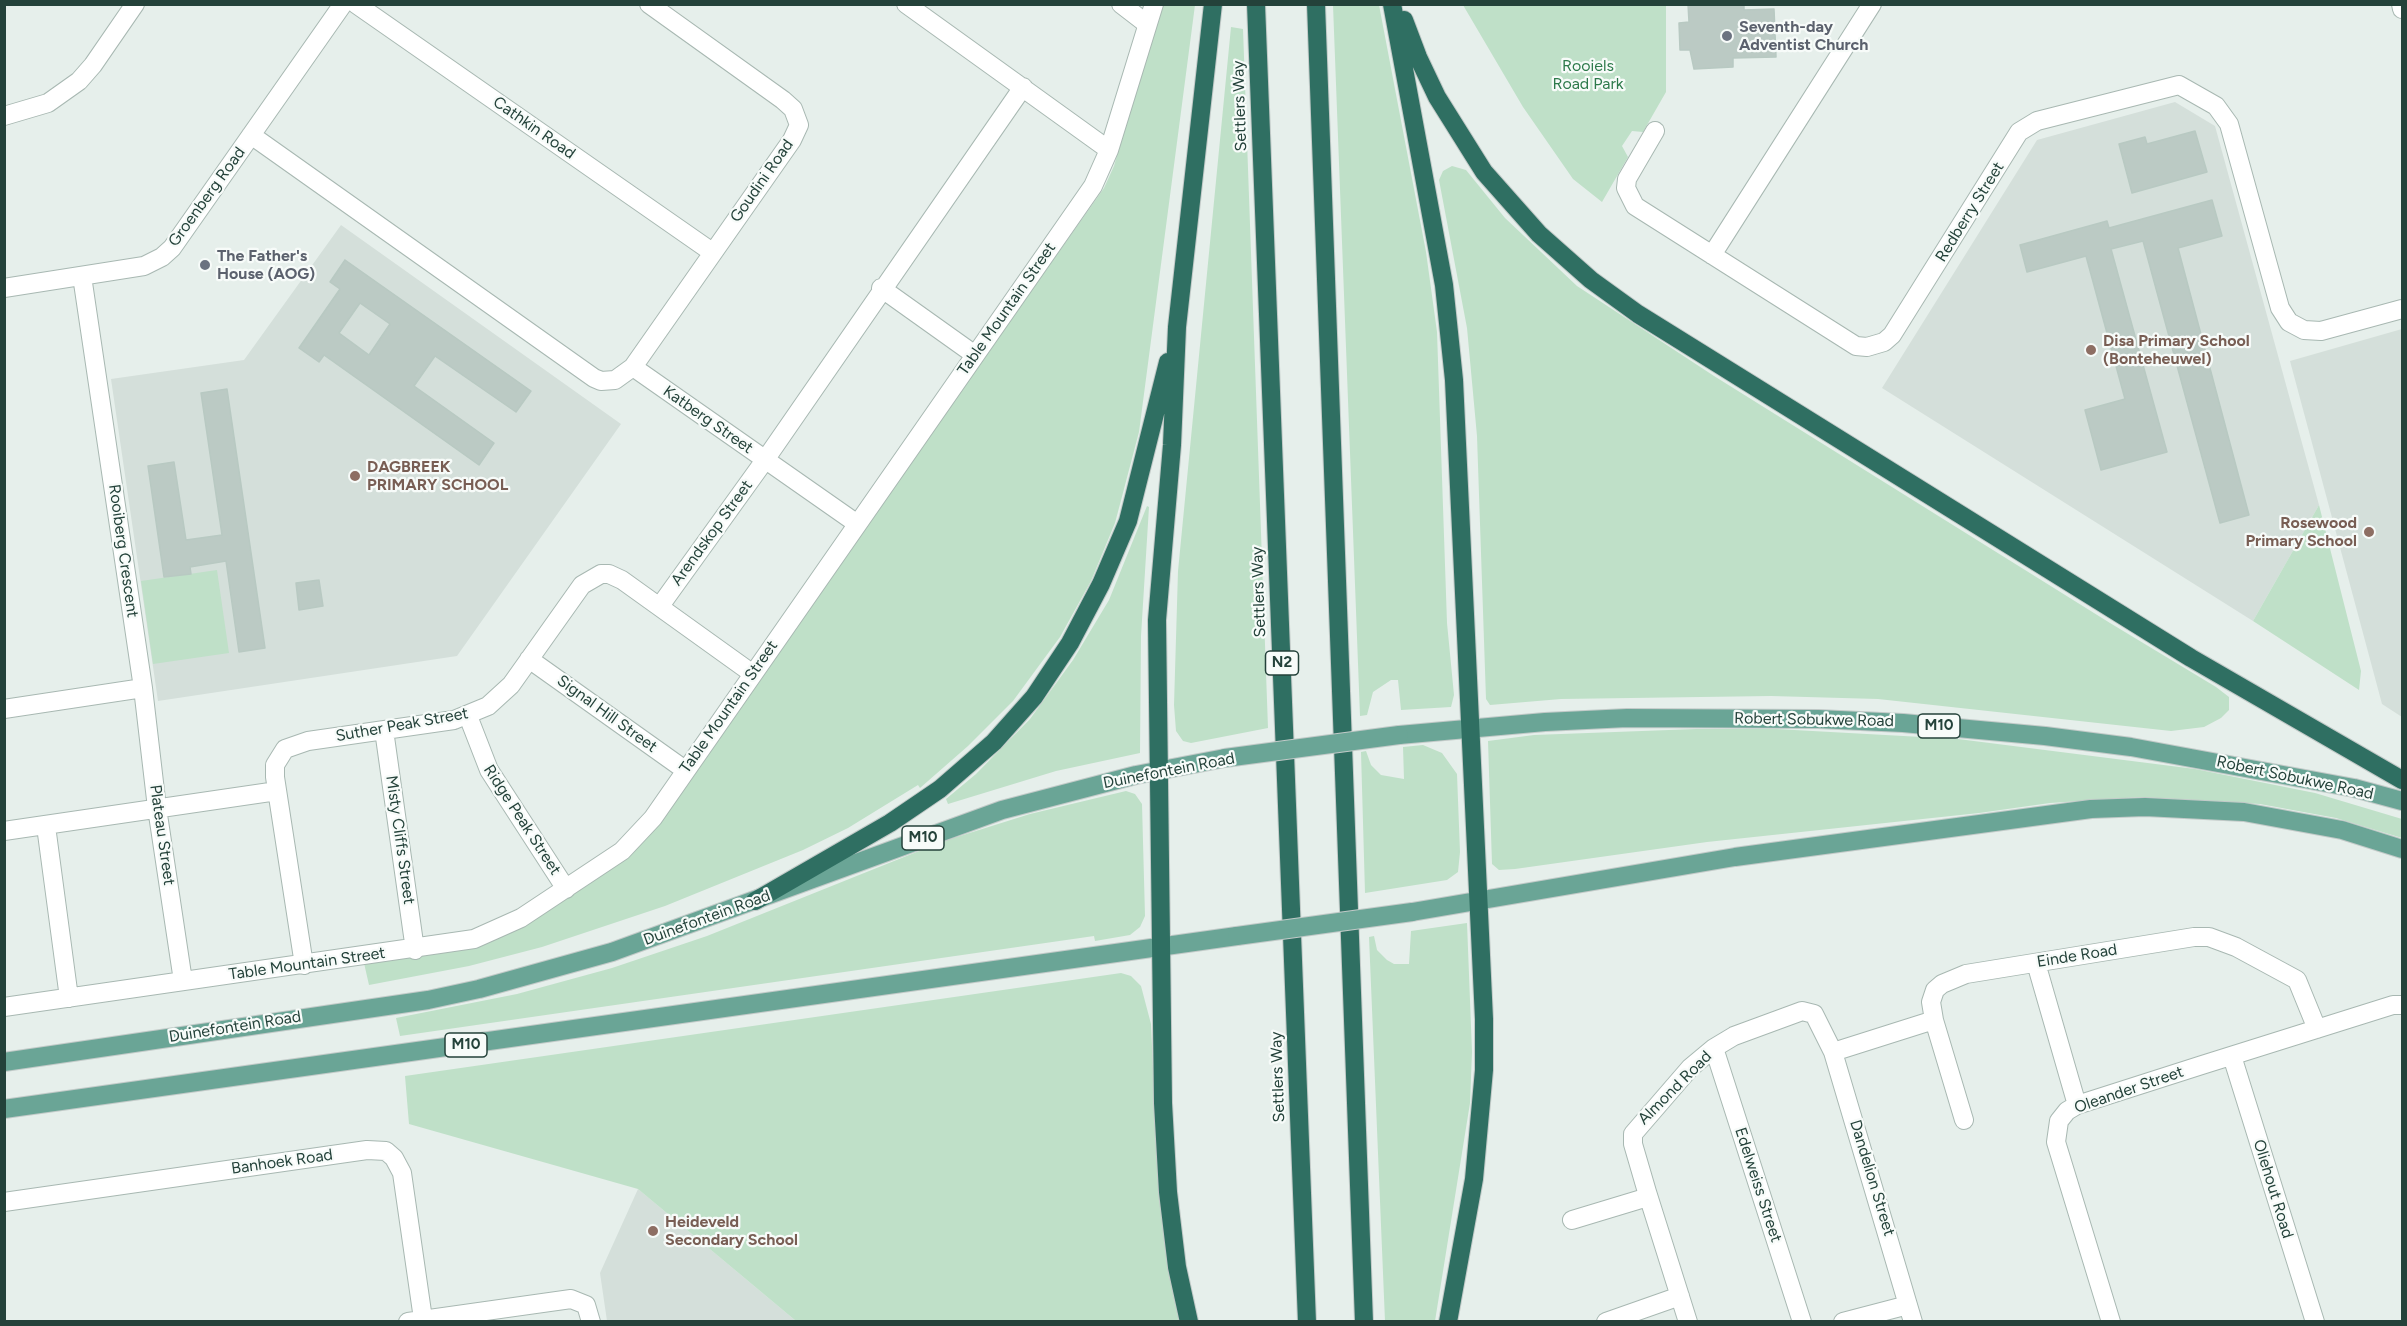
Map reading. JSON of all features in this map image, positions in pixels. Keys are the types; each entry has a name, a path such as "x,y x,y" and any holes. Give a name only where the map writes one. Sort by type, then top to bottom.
{"highway":[{"path":"1189,1322 1177,1267 1168,1192 1161,946 1157,620 1172,445 1178,327 1213,4"},
{"name":"Settlers Way","path":"1256,4 1307,1322"},
{"path":"1316,4 1364,1322"},
{"path":"1392,4 1446,309 1458,445 1484,1019 1484,1070 1474,1179 1448,1322"},
{"path":"1398,4 1418,57 1437,97 1484,172 1539,234 1591,280 1648,320 2181,652 2403,780"},
{"path":"755,901 890,823 940,789 994,742 1035,697 1070,643 1096,594 1128,521 1178,327"}],"main road":[{"name":"Robert Sobukwe Road","path":"1398,735 1628,718 1818,719 1903,723 2045,736 2142,749 2333,784 2403,801"},
{"name":"Duinefontein Road","path":"4,1062 428,1000 479,989 612,952 962,823 1049,797 1158,771 1225,758 1398,735"},
{"name":"M10","path":"4,1109 1412,912 1735,857 2091,809 2157,807 2244,812 2342,830 2403,849"}],"street":[{"path":"4,116 48,103 79,81 93,65 135,4"},
{"name":"Groenberg Road","path":"4,288 144,266 162,257 172,248 343,4"},
{"name":"Cathkin Road","path":"356,4 712,252"},
{"name":"Goudini Road","path":"633,367 792,140 799,125 798,117 783,100 649,4"},
{"path":"906,4 1109,150"},
{"path":"1121,4 1148,24"},
{"name":"Table Mountain Street","path":"4,1007 415,950 474,939 521,918 566,889 639,836 1093,186 1109,150 1154,4"},
{"path":"1712,255 1872,4"},
{"name":"Redberry Street","path":"1655,131 1627,179 1626,189 1635,206 1856,346 1879,345 1897,327 2019,132 2037,121 2179,85 2216,106 2229,124 2280,308 2289,322 2304,330 2321,331 2403,309"},
{"name":"Katberg Street","path":"633,367 765,460 881,288 1023,87"},
{"path":"251,135 594,378 601,381 615,380 633,367"},
{"name":"Rooiberg Crescent","path":"82,276 143,688"},
{"path":"881,288 975,355"},
{"path":"765,460 856,524"},
{"name":"Arendskop Street","path":"660,606 765,460"},
{"name":"Suther Peak Street","path":"304,965 277,791 275,765 285,749 308,741 468,716 496,701 582,585 595,576 609,574 616,576 753,674"},
{"name":"Signal Hill Street","path":"529,659 685,770"},
{"path":"4,709 143,688"},
{"name":"Plateau Street","path":"143,688 157,808 183,981"},
{"name":"Ridge Peak Street","path":"468,716 489,770 566,889"},
{"name":"Misty Cliffs Street","path":"384,730 415,950"},
{"path":"4,831 277,791"},
{"path":"45,826 69,998"},
{"name":"Einde Road","path":"1964,1120 1934,1020 1931,1002 1935,990 1942,984 1966,974 2194,937 2209,937 2236,947 2297,980 2317,1029"},
{"path":"2036,963 2077,1105"},
{"name":"Oleander Street","path":"2111,1322 2056,1142 2059,1121 2067,1111 2077,1105 2393,1005 2403,1005"},
{"name":"Almond Road","path":"1688,1322 1648,1197 1633,1144 1633,1134 1690,1068 1714,1048 1734,1036 1802,1011"},
{"name":"Dandelion Street","path":"1802,1011 1814,1014 1833,1052 1911,1313"},
{"path":"1833,1052 1934,1020"},
{"name":"Edelweiss Street","path":"1714,1048 1802,1322"},
{"name":"Oliehout Road","path":"2232,1056 2315,1322"},
{"name":"Banhoek Road","path":"4,1202 368,1150 386,1151 394,1158 402,1173 415,1320"},
{"path":"1572,1220 1648,1197"},
{"path":"1606,1322 1680,1296"},
{"path":"415,1320 571,1299 586,1305 591,1322"},
{"path":"1843,1322 1911,1313"}],"shaded area":[{"name":"Disa Primary School (Bonteheuwel)","path":"2175,102 2215,126 2319,505 2253,621 1882,388 2037,140"},
{"name":"DAGBREEK PRIMARY SCHOOL","path":"341,225 621,424 457,656 158,701 111,379 244,360"},
{"name":"Rosewood Primary School","path":"2402,329 2402,717 2382,704 2290,361"},
{"name":"Heideveld Secondary School","path":"638,1189 796,1321 607,1321 600,1273"}],"green space":[{"path":"1160,5 1195,5 1139,432 1115,523 1091,581 1060,637 1013,701 968,746 920,788 918,785 848,828 803,850 665,906 542,947 469,966 369,985 364,963 508,933 600,877 643,840 1104,188 1114,166"},
{"path":"1333,5 1379,5 1426,252 1437,332 1447,623 1454,695 1451,707 1401,710 1398,680 1391,680 1373,692 1367,715 1360,716"},
{"name":"Rooiels Road Park","path":"1463,5 1666,5 1666,92 1643,132 1632,131 1622,146 1628,157 1602,202 1573,179 1523,107"},
{"path":"1231,27 1243,29 1268,728 1191,743 1183,741 1176,731 1174,705 1178,571"},
{"path":"1452,166 1466,170 1505,218 1577,286 1714,376 2216,687 2229,697 2229,710 2221,718 2204,727 2171,731 1878,699 1771,696 1561,699 1490,705 1486,699 1477,436 1467,328 1439,180 1443,171"},
{"path":"2319,505 2361,671 2359,690 2253,621"},
{"path":"1147,506 1149,507 1141,636 1140,753 1056,771 948,804 946,799 976,774 1030,719 1073,660 1109,600"},
{"path":"217,570 229,653 153,664 141,581"},
{"path":"1696,729 1776,729 1958,739 2195,769 2315,793 2402,819 2402,838 2336,818 2260,804 2141,797 2050,803 1979,813 1707,842 1515,869 1499,870 1492,864 1488,741 1534,735"},
{"path":"1423,745 1442,753 1457,774 1460,852 1458,872 1447,880 1365,893 1361,752 1366,751 1371,765 1381,775 1404,779 1403,747"},
{"path":"1126,791 1135,794 1142,804 1145,916 1140,927 1130,935 1095,941 1094,936 400,1036 396,1018 517,994 612,968 707,936 944,841 1030,814"},
{"path":"1467,923 1472,1052 1470,1103 1435,1321 1385,1321 1369,937 1374,936 1377,950 1387,960 1394,964 1409,964 1411,931"},
{"path":"1121,973 1131,976 1141,986 1151,1024 1158,1181 1170,1279 1179,1321 796,1321 638,1189 409,1124 405,1076"}],"building":[{"name":"Seventh-day Adventist Church","path":"1688,4 1744,4 1744,10 1774,9 1776,57 1733,58 1733,67 1694,69 1690,50 1680,50 1679,23 1689,22"},
{"path":"2195,131 2207,172 2132,193 2119,144 2145,137 2147,144"},
{"path":"2212,200 2222,236 2178,248 2249,515 2220,523 2143,241 2111,249 2167,452 2101,470 2085,410 2125,399 2086,256 2027,272 2020,245 2107,221 2109,228"},
{"path":"345,260 531,391 516,412 435,356 414,386 494,443 479,465 324,355 319,362 299,348 340,289 330,282","holes":["360,303 390,324 369,355 339,333"]},
{"path":"227,389 265,648 239,652 226,561 190,567 191,574 164,577 148,466 174,462 186,540 222,535 201,393"},
{"path":"319,580 323,606 299,610 296,583"}],"place":[{"name":"Seventh-day Adventist Church","path":"1727,36"},
{"name":"The Father's House (AOG)","path":"205,265"},
{"name":"Disa Primary School (Bonteheuwel)","path":"2091,350"},
{"name":"DAGBREEK PRIMARY SCHOOL","path":"355,476"},
{"name":"Rosewood Primary School","path":"2369,532"},
{"name":"Heideveld Secondary School","path":"653,1231"}]}
